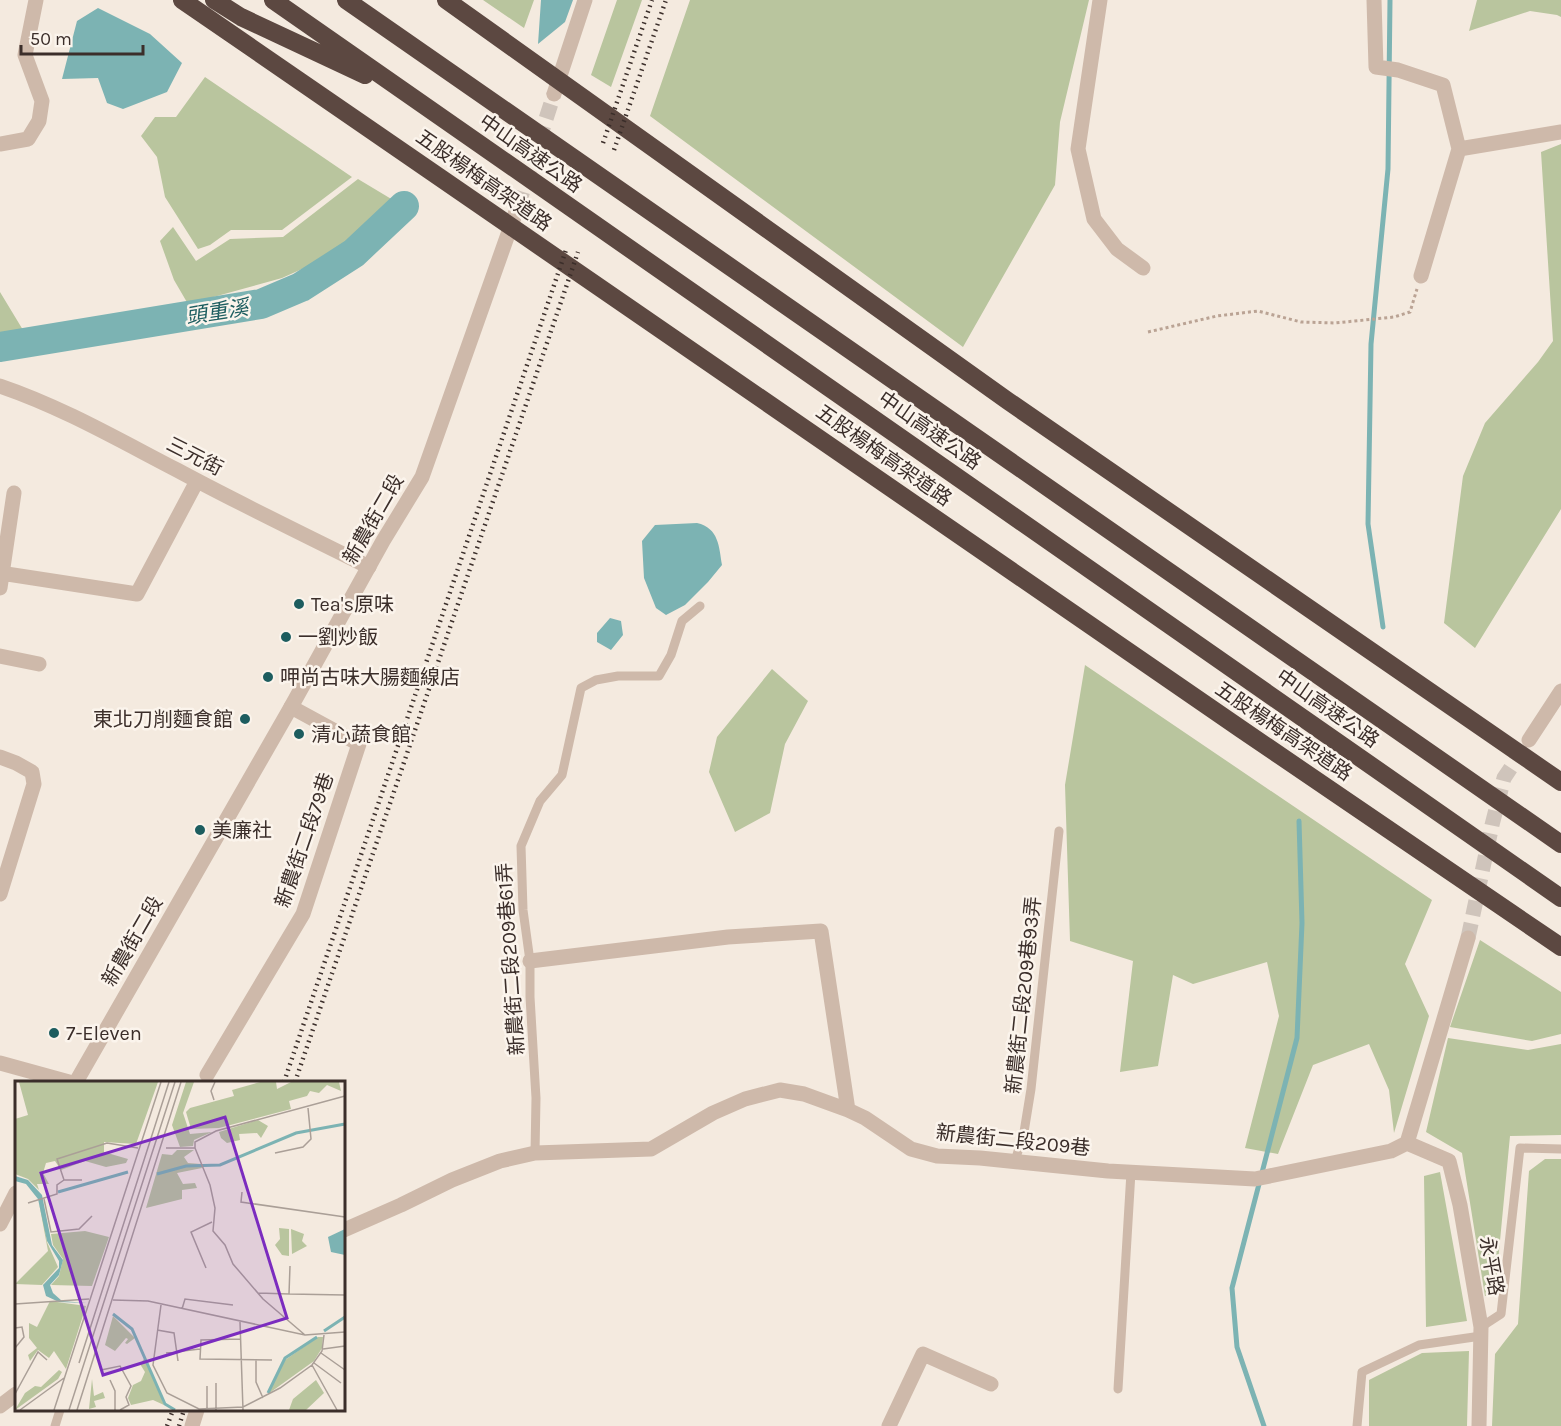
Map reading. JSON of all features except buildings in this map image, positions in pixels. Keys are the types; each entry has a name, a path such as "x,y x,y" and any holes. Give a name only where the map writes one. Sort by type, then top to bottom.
{"highway":[{"name":"五股楊梅高架道路","path":"182,0 1221,716 1561,947"},
{"path":"214,0 241,17 408,94"},
{"name":"中山高速公路","path":"273,0 1561,898"},
{"path":"446,0 1008,401 1561,782"},
{"name":"中山高速公路","path":"349,2 1561,844"}],"street":[{"path":"0,144 28,139 39,121 42,100 25,55 36,0"},
{"path":"554,94 585,0"},
{"path":"1100,0 1078,149 1094,219 1117,249 1143,268"},
{"path":"1374,0 1376,66 1443,85 1458,148 1421,276"},
{"path":"1458,148 1561,132"},
{"name":"新農街二段","path":"77,1081 422,477 518,206"},
{"name":"三元街","path":"0,386 64,411 369,567"},
{"path":"14,493 1,578 137,594 197,481"},
{"path":"0,656 39,664"},
{"path":"1529,740 1561,691"},
{"name":"新農街二段79巷","path":"207,1076 303,914 359,744 291,707"},
{"path":"0,757 32,772 34,784 0,894"},
{"path":"530,961 728,937 821,931 848,1110"},
{"path":"1407,1143 1468,938"},
{"path":"0,1063 62,1081"},
{"name":"新農街二段209巷","path":"345,1230 452,1180 500,1161 535,1153 651,1149 713,1113 745,1099 780,1090 804,1094 848,1110 865,1118 911,1149 937,1156 1131,1172 1255,1179 1390,1151 1407,1143"},
{"name":"永平路","path":"1407,1143 1449,1161 1460,1204 1481,1332 1479,1426"},
{"path":"0,1224 15,1195"},
{"path":"889,1426 923,1354 991,1384"},
{"path":"0,1406 15,1395"},
{"path":"192,1426 197,1411"}],"lane":[{"name":"新農街二段209巷61弄","path":"535,1153 536,1098 530,961 523,910 521,846 540,801 562,775 581,688 596,680 618,676 659,675 671,655 682,621 700,606"},
{"name":"新農街二段209巷93弄","path":"1015,1161 1024,1132 1031,1089 1059,831"},
{"path":"1357,1426 1362,1372 1419,1345 1481,1332 1501,1314 1520,1148 1561,1149"},
{"path":"1118,1389 1131,1172"},
{"path":"55,1426 60,1411"}],"path":[{"path":"1148,332 1217,316 1258,311 1300,322 1335,323 1394,317 1410,312 1421,276"}],"green space":[{"path":"483,0 534,0 524,28"},
{"path":"617,0 642,0 611,87 591,75"},
{"path":"690,0 1089,0 1060,122 1055,185 963,347 650,116"},
{"path":"1477,0 1561,0 1561,17 1530,11 1469,31"},
{"path":"205,77 352,177 282,230 231,230 210,245 198,249 165,197 157,157 141,136 155,117 176,117"},
{"path":"1561,144 1561,509 1475,648 1444,623 1463,476 1485,423 1538,362 1553,341 1541,152"},
{"path":"358,179 393,200 333,255 282,278 188,304 174,280 160,241 173,227 196,261 230,239 283,237"},
{"path":"0,292 23,330 0,334"},
{"path":"1085,665 1432,900 1405,964 1429,1016 1394,1133 1389,1090 1369,1044 1313,1065 1278,1154 1245,1148 1279,1016 1267,962 1193,984 1173,975 1158,1066 1120,1072 1133,961 1070,941 1065,785"},
{"path":"772,669 808,701 785,744 770,813 735,832 709,772 717,737"},
{"path":"1480,940 1561,992 1561,1034 1532,1041 1450,1027"},
{"path":"1448,1038 1528,1050 1561,1044 1561,1135 1510,1136 1495,1293 1485,1296 1462,1153 1426,1132"},
{"path":"1545,1159 1561,1159 1561,1426 1492,1426 1495,1354 1518,1324 1529,1171"},
{"path":"1440,1172 1467,1321 1426,1327 1424,1176"},
{"path":"1469,1351 1467,1426 1369,1426 1369,1380 1422,1353"}],"water":[{"path":"541,0 573,0 565,22 538,44"},
{"path":"98,8 150,34 182,63 167,92 123,109 107,103 98,78 62,79 77,21"},
{"path":"697,523 710,529 717,539 722,565 685,605 666,615 656,608 644,578 642,541 655,525"},
{"path":"610,618 621,621 623,635 611,650 597,642 597,633"}],"waterway":[{"path":"1383,627 1368,524 1371,344 1388,169 1390,0"},
{"name":"頭重溪","path":"0,347 261,304 301,287 354,253 404,206"},
{"path":"1264,1426 1237,1347 1232,1288 1297,1038 1302,923 1299,821"}],"tunnel":[{"path":"518,206 554,94"},
{"path":"1468,938 1504,778 1526,745"}],"railway":[{"path":"603,143 652,0"},
{"path":"614,150 666,0"},
{"path":"284,1081 567,247"},
{"path":"295,1081 578,252"},
{"path":"167,1426 173,1411"},
{"path":"179,1426 184,1411"}],"place":[{"name":"Tea's原味","path":"299,604"},
{"name":"一劉炒飯","path":"286,637"},
{"name":"呷尚古味大腸麵線店","path":"268,677"},
{"name":"東北刀削麵食館","path":"245,719"},
{"name":"清心蔬食館","path":"299,734"},
{"name":"美廉社","path":"200,830"},
{"name":"7-Eleven","path":"54,1033"}]}
